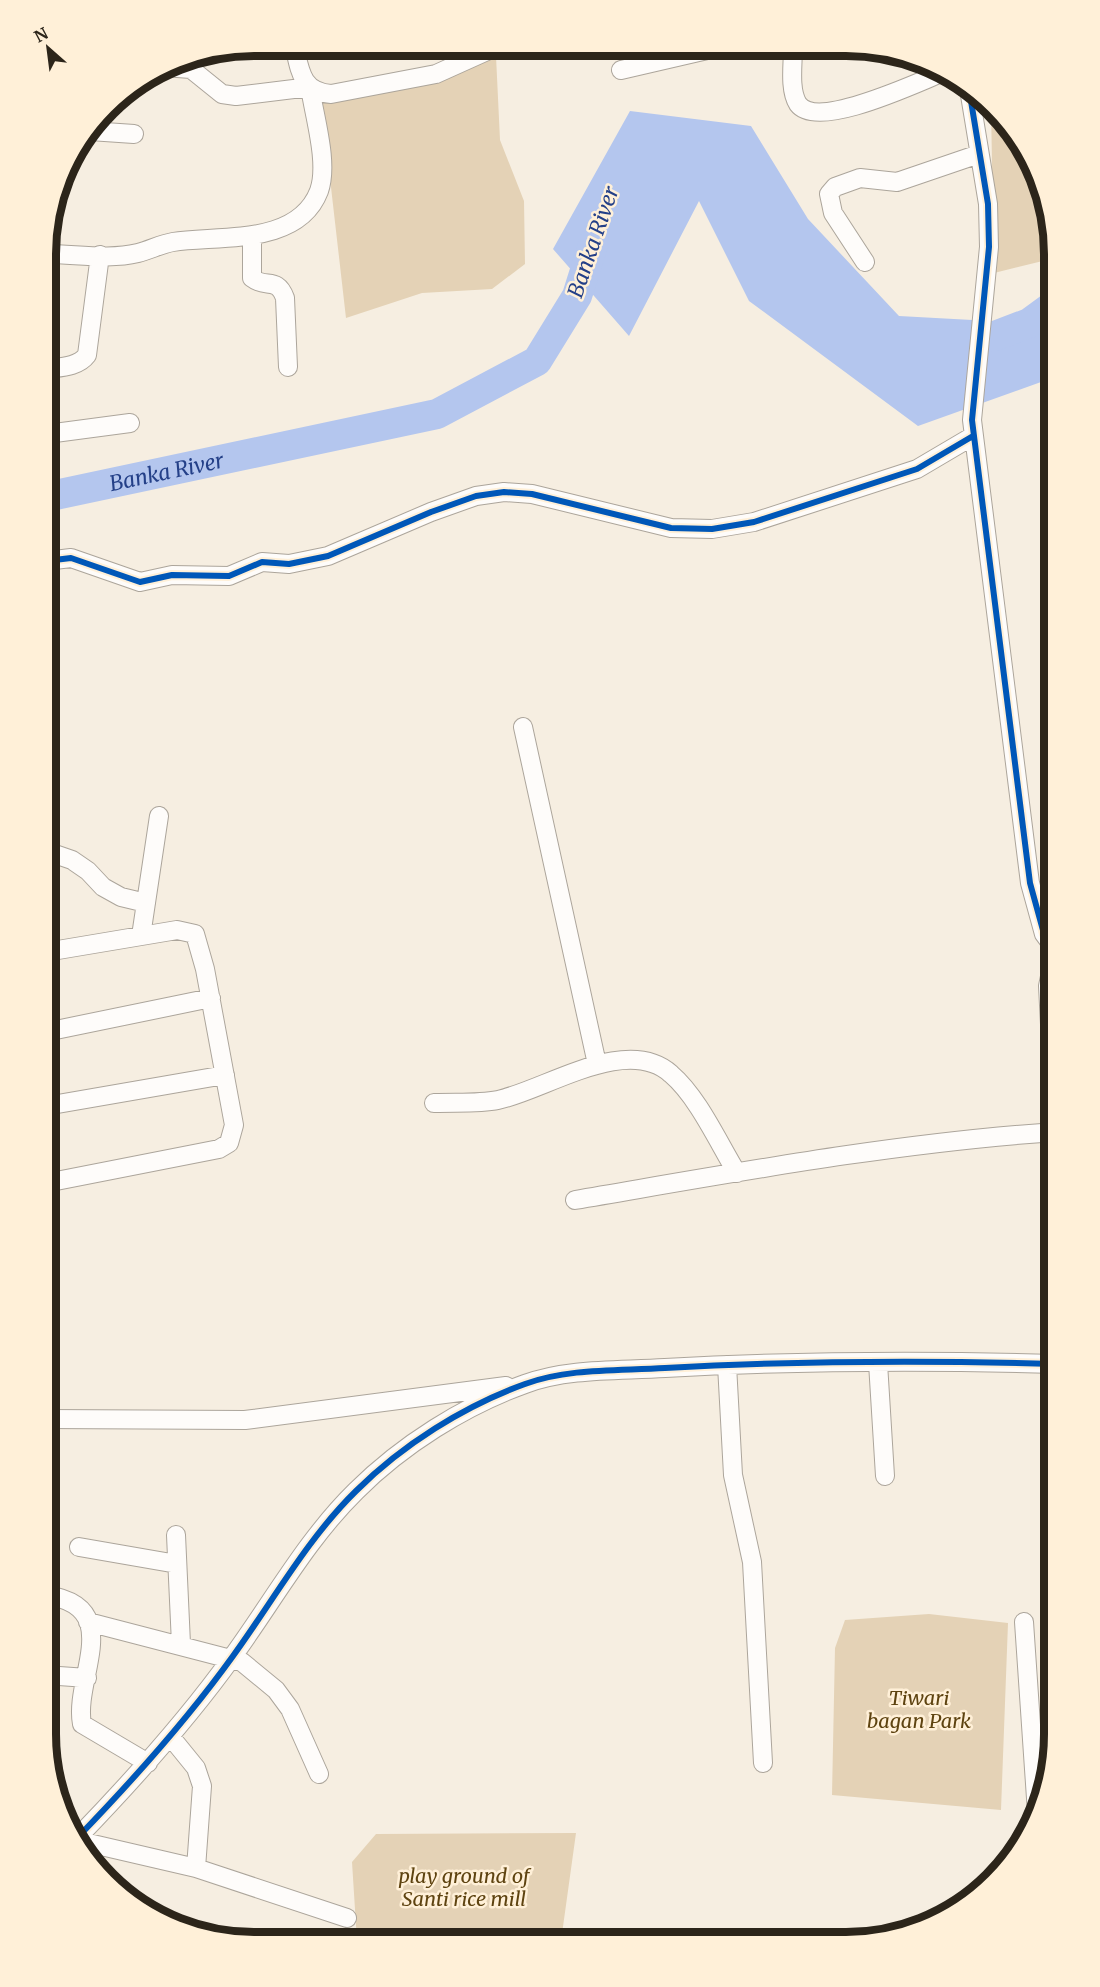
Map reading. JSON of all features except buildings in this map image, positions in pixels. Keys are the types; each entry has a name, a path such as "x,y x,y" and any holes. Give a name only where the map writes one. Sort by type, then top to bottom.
{"street":[{"path":"297,56 302,75 310,87 318,93 331,94 436,74 474,56"},
{"path":"621,70 681,56"},
{"path":"793,56 794,90 798,103 808,112 822,113 846,108 934,76"},
{"path":"184,68 191,69 222,94 236,96 310,87"},
{"path":"56,253 120,255 173,242 252,235 297,220 312,206 320,189 323,166 310,87"},
{"path":"971,100 988,204 989,247 972,428 1030,883 1044,934"},
{"path":"97,131 134,134"},
{"path":"865,262 833,213 829,194 835,187 860,178 897,182 979,154"},
{"path":"252,235 252,278 256,281 274,284 282,289 285,298 288,367"},
{"path":"56,367 75,364 87,355 100,255"},
{"path":"56,433 130,423"},
{"path":"56,560 71,558 140,582 172,574 229,576 239,574 262,562 289,564 328,556 431,512 476,496 504,492 532,494 671,528 712,529 754,522 917,469 972,428"},
{"path":"523,727 597,1064"},
{"path":"141,936 159,816"},
{"path":"56,854 72,860 88,871 103,887 121,897 146,903"},
{"path":"56,950 177,930 195,934 199,942 211,998 234,1125 228,1143 219,1149 56,1182"},
{"path":"56,1030 211,998"},
{"path":"434,1103 495,1101 529,1092 597,1064 621,1060 650,1063 670,1073 688,1093 737,1173"},
{"path":"56,1104 225,1074"},
{"path":"575,1200 946,1141 1044,1133"},
{"path":"878,1363 885,1476"},
{"path":"56,1419 245,1420 526,1384 568,1374 727,1365 1044,1363"},
{"path":"727,1365 733,1475 752,1562 763,1763"},
{"path":"82,1832 148,1763 170,1736 232,1658 326,1522 357,1489 400,1453 457,1415 526,1384"},
{"path":"176,1535 181,1644"},
{"path":"79,1547 177,1564"},
{"path":"56,1596 78,1606 88,1622 92,1639 81,1725 148,1763"},
{"path":"88,1622 232,1658 261,1675 276,1690 301,1730 319,1774"},
{"path":"1024,1622 1035,1792"},
{"path":"56,1676 87,1678"},
{"path":"170,1736 196,1768 202,1786 196,1868"},
{"path":"88,1843 196,1868 347,1918"}],"green space":[{"path":"496,56 500,140 524,201 525,264 492,289 422,293 346,318 321,100"},
{"path":"991,119 1011,143 1034,190 1043,227 1044,253 1044,261 994,273"},
{"name":"Tiwari bagan Park","path":"929,1614 1008,1623 1001,1810 832,1795 835,1648 845,1620"},
{"name":"play ground of Santi rice mill","path":"576,1833 562,1932 356,1932 352,1862 376,1834"}],"water":[{"path":"630,111 751,126 808,219 899,316 1029,323 1044,312 1044,381 918,426 749,301 699,201 629,336 553,249"}],"waterway":[{"name":"Banka River","path":"56,495 437,414 537,361 577,296 594,242"},
{"name":"Banka River","path":"992,337 1029,323 1044,312"}],"cycle path":[{"path":"971,100 988,204 989,247 972,420 1030,883 1044,934"},
{"path":"56,560 71,558 140,582 172,575 229,576 262,562 289,564 328,556 431,512 476,496 504,492 532,494 671,528 712,529 754,522 917,469 973,436"},
{"path":"82,1832 179,1726 233,1656 306,1550 338,1510 393,1458 435,1428 479,1404 541,1379 594,1371 811,1363 1044,1364"}]}
